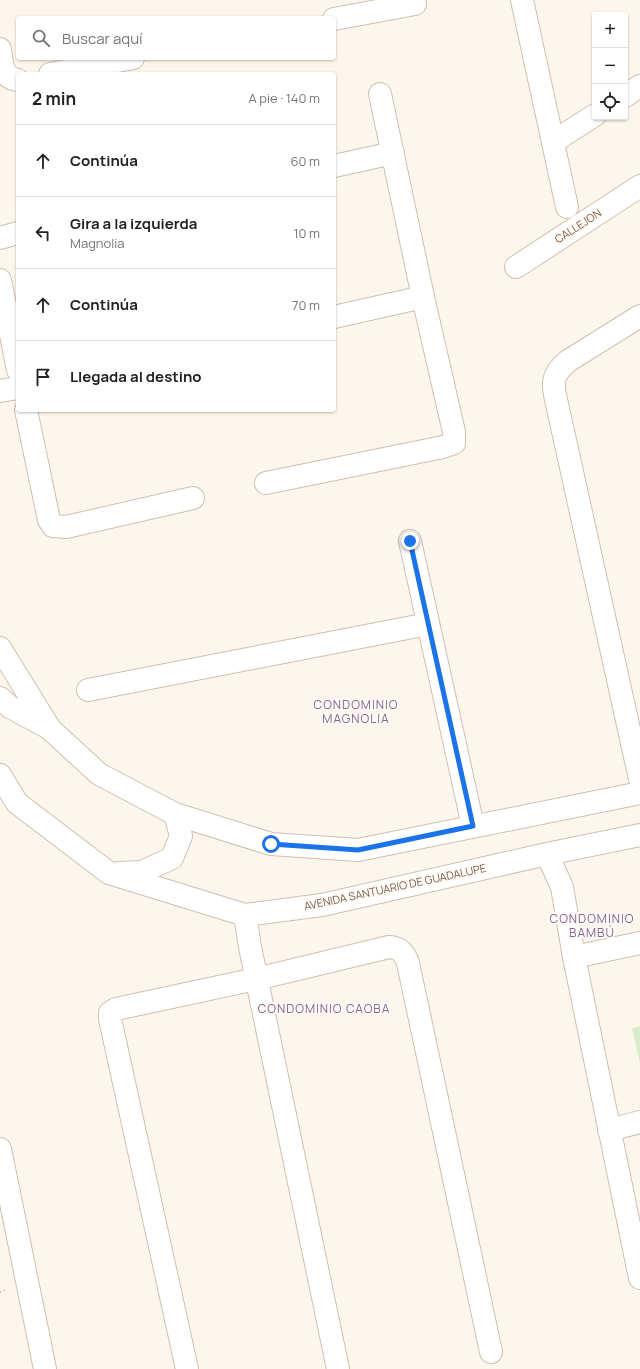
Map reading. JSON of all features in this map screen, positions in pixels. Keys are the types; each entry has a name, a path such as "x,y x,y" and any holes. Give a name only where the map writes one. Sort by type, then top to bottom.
{"street":[{"path":"522,0 567,206"},
{"path":"336,19 415,4"},
{"path":"0,49 6,75 11,79 16,80"},
{"path":"60,72 123,60"},
{"path":"628,94 640,86"},
{"path":"266,483 443,447 454,443 454,432 423,297 380,94"},
{"path":"553,142 592,117"},
{"path":"336,166 393,154"},
{"name":"CALLEJON","path":"516,267 640,186"},
{"path":"0,238 16,234"},
{"path":"0,280 16,360"},
{"path":"336,317 423,297"},
{"path":"640,316 568,361 559,369 553,380 555,398 635,743 640,779"},
{"path":"0,391 16,388"},
{"path":"26,412 49,520 53,526 66,527 193,498"},
{"path":"410,541 473,826"},
{"path":"88,690 428,624"},
{"path":"0,648 50,729"},
{"path":"0,698 10,707 50,729 99,774 175,814 271,844 358,850 640,793"},
{"name":"AVENIDA SANTUARIO DE GUADALUPE","path":"0,775 9,803 109,873 245,915 322,905 547,854 640,835"},
{"path":"109,873 142,872 172,858 181,836 175,814"},
{"path":"547,854 562,887 574,957 640,1278"},
{"path":"245,915 256,979 338,1369"},
{"path":"574,957 640,942"},
{"path":"187,1369 110,1019 110,1012 116,1009 256,979 389,947 402,951 406,956 491,1352"},
{"path":"609,1130 640,1122"},
{"path":"0,1150 45,1369"}],"green space":[{"path":"640,1026 640,1063 632,1028"}],"district":[{"name":"CONDOMINIO MAGNOLIA","path":"356,712"},
{"name":"CONDOMINIO BAMBÚ","path":"592,926"},
{"name":"CONDOMINIO CAOBA","path":"324,1009"}],"route":[{"path":"271,844 358,850 473,826 410,541"}]}
